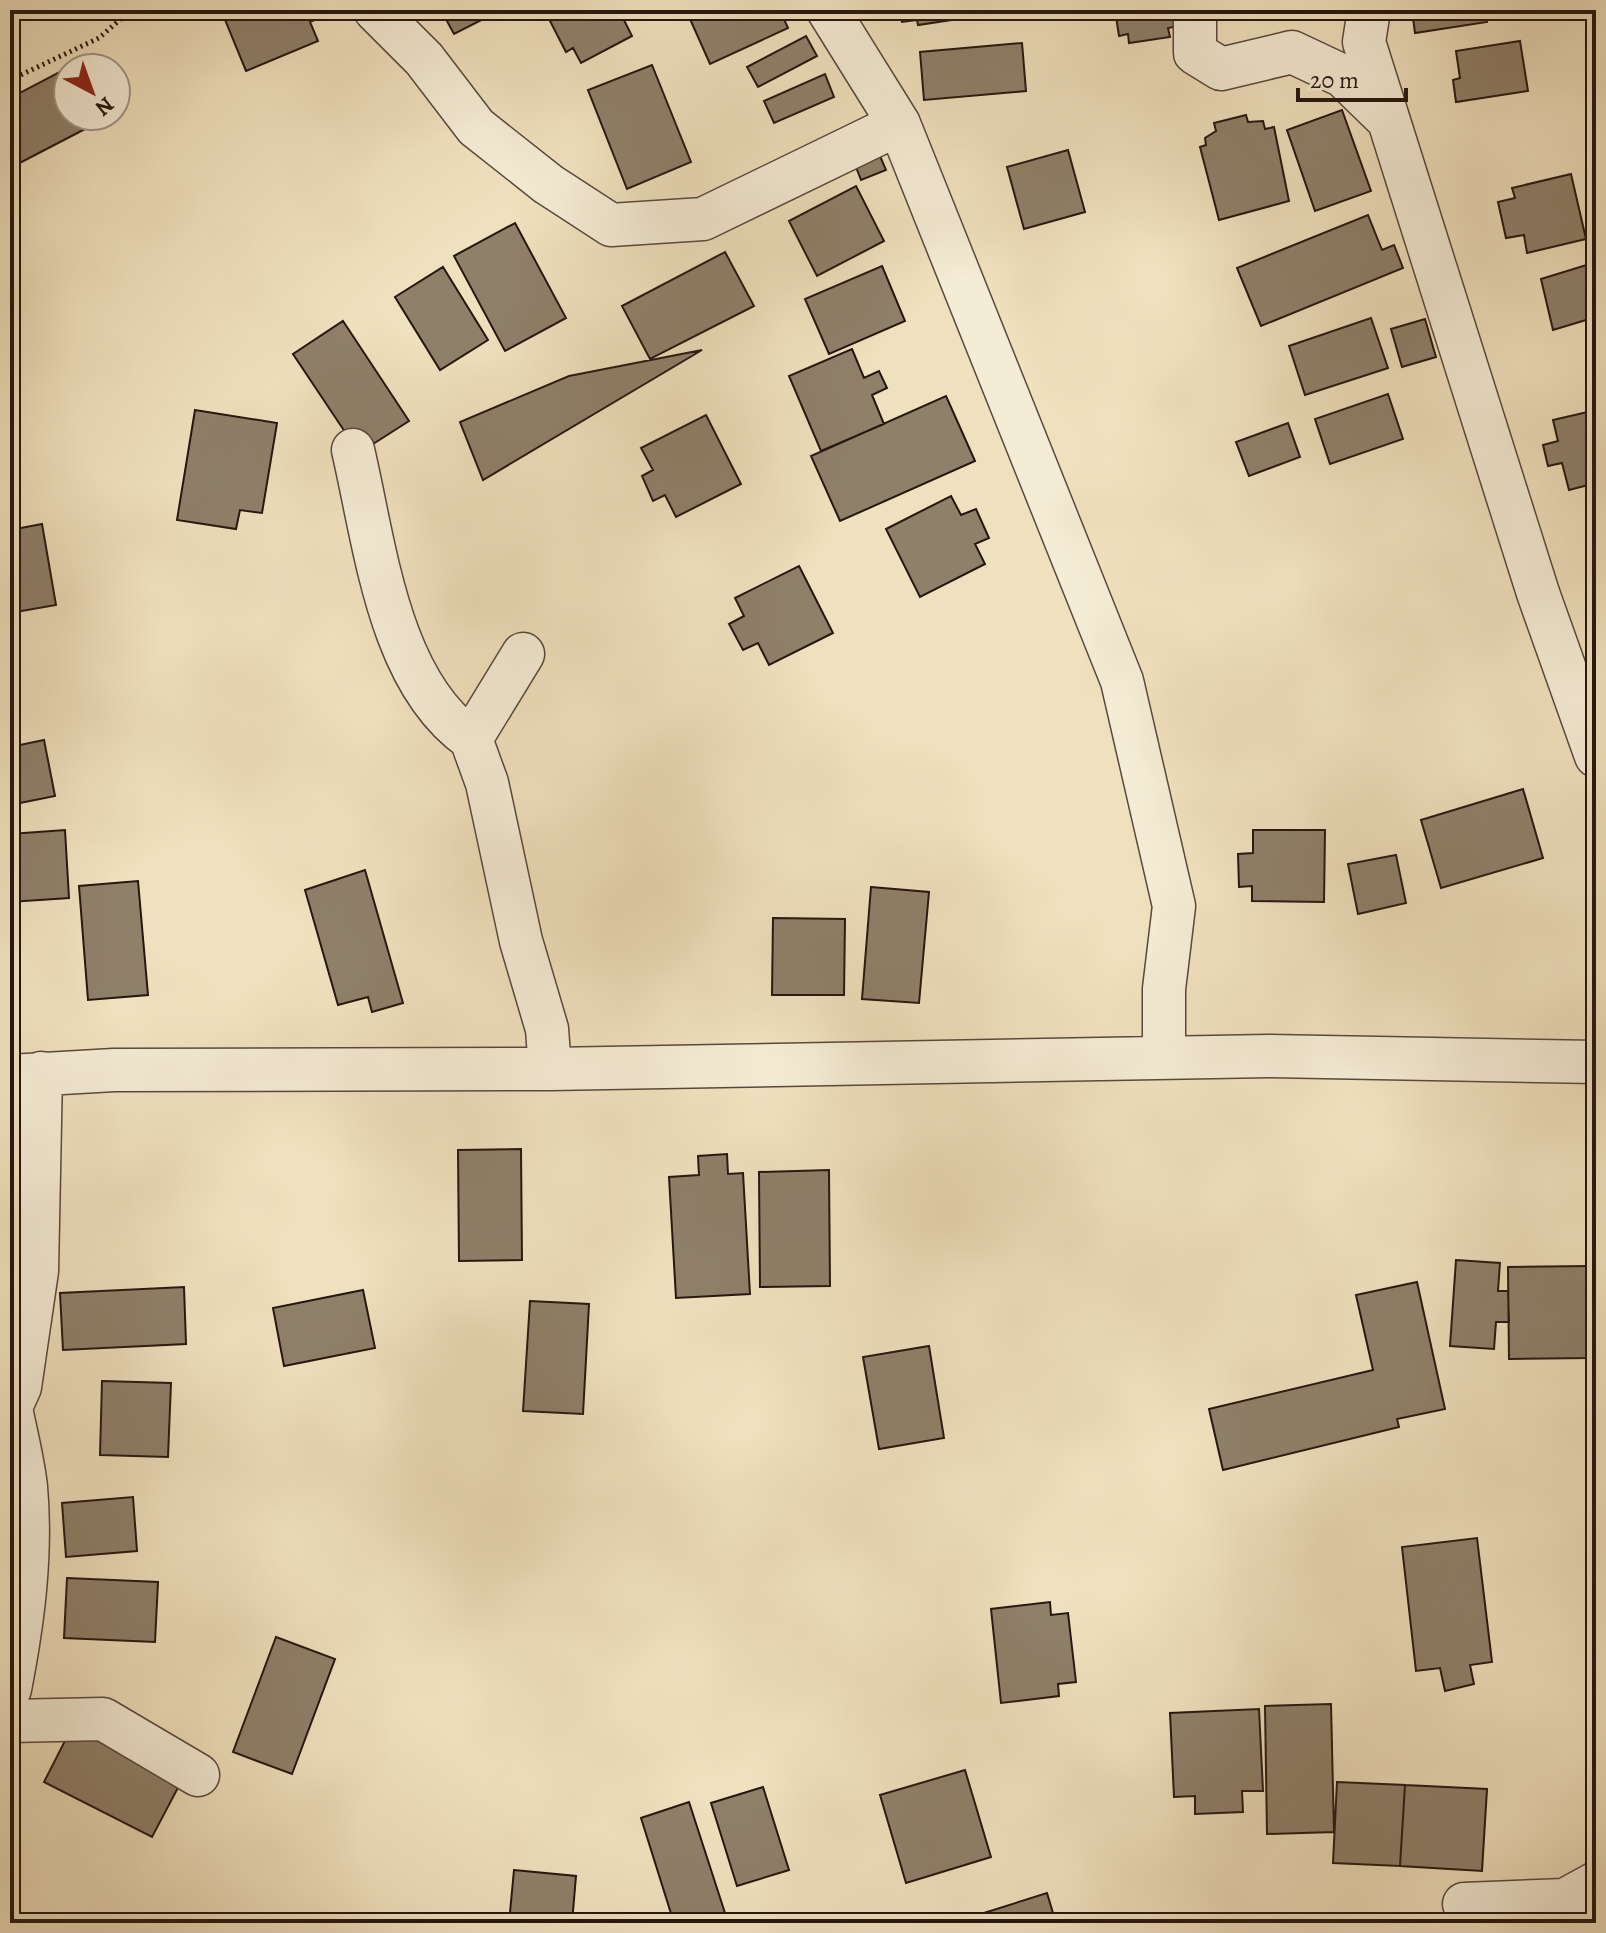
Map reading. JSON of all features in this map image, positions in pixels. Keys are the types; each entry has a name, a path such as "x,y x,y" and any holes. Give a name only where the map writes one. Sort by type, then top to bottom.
{"street":[{"path":"375,10 424,59 476,127 548,184 611,225 703,219 899,124"},
{"path":"828,10 899,124 1122,681 1174,906 1164,989 1164,1058"},
{"path":"1195,10 1195,53 1221,69 1292,52 1343,76 1388,120"},
{"path":"1369,10 1364,42 1538,593 1596,756"},
{"path":"353,450 386,602 404,652 448,724 471,739 487,783 521,941 547,1029 550,1069"},
{"path":"471,739 523,654"},
{"path":"10,1689 20,1637 27,1559 25,1484 11,1408 20,1387 37,1271 26,1074 114,1070 550,1069 1164,1058 1596,1062"},
{"path":"10,1721 103,1719 198,1775"},
{"path":"1464,1904 1565,1900 1596,1883"}],"path":[{"path":"10,80 99,38 131,10"}],"building":[{"path":"221,10 318,10 321,17 310,22 318,41 246,71"},
{"path":"441,10 501,10 454,34"},
{"path":"552,10 619,10 632,36 581,63 573,48 566,52 550,21 556,18"},
{"path":"709,10 780,10 788,28 710,64 690,19"},
{"path":"900,10 999,10 999,13 918,25 917,20 902,22"},
{"path":"1115,10 1183,10 1185,25 1168,28 1170,37 1129,43 1128,34 1119,36"},
{"path":"1412,10 1485,10 1487,22 1415,33"},
{"path":"1550,10 1596,10 1596,14 1550,18"},
{"path":"806,36 817,56 758,87 747,67"},
{"path":"1520,41 1528,91 1456,102 1453,80 1460,78 1456,51"},
{"path":"1022,43 1026,91 924,100 920,52"},
{"path":"652,65 691,162 627,189 588,90"},
{"path":"825,74 834,97 774,123 764,101"},
{"path":"52,76 52,132 79,132 10,168 10,98"},
{"path":"1342,110 1371,191 1315,211 1287,130"},
{"path":"1246,115 1248,122 1263,121 1265,129 1274,127 1289,201 1219,220 1200,147 1206,145 1205,138 1216,131 1214,123"},
{"path":"877,149 886,170 861,180 853,159"},
{"path":"1068,150 1085,212 1024,229 1007,167"},
{"path":"1571,174 1586,239 1527,253 1524,235 1506,238 1498,202 1515,198 1512,188"},
{"path":"856,186 884,241 817,276 789,221"},
{"path":"1368,215 1382,250 1394,245 1403,268 1261,326 1237,268"},
{"path":"515,223 566,318 505,351 454,256"},
{"path":"725,252 754,306 650,359 622,306"},
{"path":"1596,262 1596,317 1553,330 1541,279"},
{"path":"882,266 905,321 829,354 805,299"},
{"path":"443,267 488,340 440,370 395,297"},
{"path":"1371,318 1388,368 1305,395 1289,346"},
{"path":"1425,319 1436,357 1402,367 1391,329"},
{"path":"343,321 409,421 359,453 293,354"},
{"path":"852,349 864,378 879,371 887,388 872,395 884,424 821,451 789,376"},
{"path":"702,350 483,480 460,422 569,376"},
{"path":"1388,394 1403,439 1330,464 1315,419"},
{"path":"946,396 975,461 840,521 811,456"},
{"path":"195,410 277,423 262,513 240,510 236,529 177,520"},
{"path":"1596,410 1596,483 1569,490 1562,463 1548,466 1543,445 1558,441 1553,420"},
{"path":"706,415 741,484 676,517 665,495 653,501 642,476 653,470 641,448"},
{"path":"1288,423 1300,457 1249,476 1236,442"},
{"path":"951,496 961,515 976,509 989,538 975,544 985,564 920,597 886,529"},
{"path":"42,524 56,605 10,613 10,530"},
{"path":"799,566 833,633 769,665 758,643 743,650 729,624 744,616 735,598"},
{"path":"44,740 55,796 10,805 10,747"},
{"path":"1523,789 1543,858 1441,888 1421,820"},
{"path":"65,830 69,898 10,902 10,834"},
{"path":"1253,830 1325,830 1324,902 1252,901 1252,886 1239,887 1238,854 1253,853"},
{"path":"1396,855 1406,903 1358,914 1348,864"},
{"path":"365,870 403,1003 372,1012 368,997 338,1005 305,890"},
{"path":"138,881 148,995 88,1000 79,886"},
{"path":"871,887 929,892 919,1003 862,999"},
{"path":"773,918 845,919 844,995 772,995"},
{"path":"521,1149 522,1260 459,1261 458,1150"},
{"path":"727,1154 728,1174 743,1173 750,1294 676,1298 669,1177 699,1175 698,1156"},
{"path":"829,1170 830,1286 760,1287 759,1172"},
{"path":"1456,1260 1500,1263 1498,1291 1508,1291 1509,1322 1496,1322 1494,1349 1450,1346"},
{"path":"1596,1266 1596,1312 1590,1312 1590,1358 1509,1359 1508,1267"},
{"path":"1417,1282 1445,1409 1397,1419 1399,1427 1223,1470 1209,1409 1373,1370 1356,1295"},
{"path":"184,1287 186,1344 63,1350 60,1293"},
{"path":"363,1290 375,1348 284,1366 273,1308"},
{"path":"530,1301 589,1304 583,1414 523,1411"},
{"path":"929,1346 944,1438 879,1449 863,1357"},
{"path":"102,1381 171,1383 168,1457 100,1455"},
{"path":"133,1497 137,1551 66,1557 62,1503"},
{"path":"1477,1538 1492,1662 1470,1665 1474,1684 1445,1691 1440,1668 1416,1671 1402,1547"},
{"path":"67,1578 158,1582 155,1642 64,1638"},
{"path":"1050,1602 1051,1615 1068,1613 1076,1682 1058,1684 1059,1696 1001,1703 991,1609"},
{"path":"276,1637 335,1659 292,1774 233,1752"},
{"path":"1331,1704 1334,1832 1267,1834 1265,1706"},
{"path":"1259,1709 1263,1791 1242,1791 1243,1812 1195,1814 1195,1796 1174,1797 1170,1713"},
{"path":"72,1727 181,1782 152,1837 44,1782"},
{"path":"965,1770 991,1857 906,1883 880,1795"},
{"path":"1337,1782 1405,1785 1400,1866 1333,1863"},
{"path":"1405,1785 1487,1789 1482,1871 1400,1866"},
{"path":"763,1787 789,1870 737,1886 711,1803"},
{"path":"689,1802 725,1913 693,1923 674,1923 641,1818"},
{"path":"514,1870 576,1876 572,1923 509,1923"},
{"path":"1047,1893 1056,1923 969,1923 968,1918"}]}
